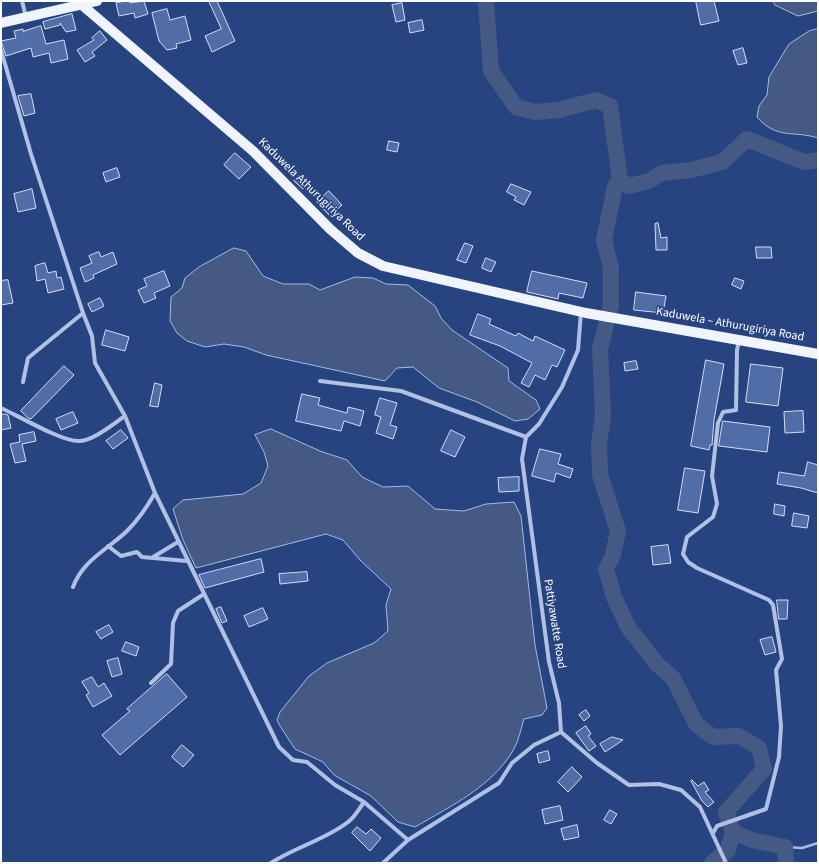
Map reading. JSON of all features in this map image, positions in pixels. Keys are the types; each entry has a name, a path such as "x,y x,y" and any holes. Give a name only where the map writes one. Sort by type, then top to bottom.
{"main road":[{"path":"1,23 97,1"},
{"name":"Kaduwela Athurugiriya Road","path":"82,4 253,151 330,229 358,253 383,266 583,312 637,322"},
{"name":"Kaduwela – Athurugiriya Road","path":"637,322 818,354"}],"street":[{"path":"23,3 27,18"},
{"path":"1,50 31,154 83,313 92,336 95,363 125,416 155,493 279,748 293,760 307,762 335,785 364,802 408,840"},
{"path":"320,381 401,391 526,437 539,424 562,387 578,350 583,312"},
{"path":"23,382 28,358 83,313"},
{"path":"713,833 717,826 766,809 779,757 781,726 776,670 782,659 773,605 769,600 697,568 688,562 682,554 687,537 713,517 717,504 712,476 717,429 723,412 736,410 737,350 739,341"},
{"path":"1,408 58,436 79,442 102,432 125,416"},
{"name":"Pattiyawatte Road","path":"526,437 522,459 523,478 549,662 559,703 561,732"},
{"path":"73,587 78,576 88,562 127,531 146,509 155,493"},
{"path":"152,558 178,542"},
{"path":"108,546 121,556 137,552 142,557 188,561"},
{"path":"151,683 171,664 173,624 178,611 204,594"},
{"path":"383,863 408,840 499,783 512,763 534,745 561,732 597,763 629,785 659,784 681,790 700,807 726,863"},
{"path":"271,863 285,854 336,831 350,820 364,802"}],"water":[{"path":"774,1 818,1 818,11 798,16 775,5"},
{"path":"818,29 818,138 778,132 771,129 757,117 759,106 767,95 769,77 789,44 809,31"},
{"path":"234,248 246,251 263,276 283,284 309,284 320,290 355,277 373,278 386,284 408,285 435,306 441,318 452,330 508,368 509,381 536,400 540,409 528,419 515,421 477,402 439,388 413,367 397,368 385,381 266,355 244,347 224,344 205,347 187,341 177,333 170,321 171,297 182,288 185,278 199,267"},
{"path":"271,429 320,451 347,460 362,477 383,487 408,486 435,509 464,511 486,504 514,502 521,516 535,645 547,708 542,715 524,719 519,738 514,749 495,774 457,803 415,827 398,822 371,796 334,775 323,762 295,749 277,720 280,712 309,676 327,663 374,643 388,631 386,605 391,589 360,560 343,540 326,534 196,568 183,540 173,509 183,500 243,494 261,483 268,466 264,452 255,435"}],"building":[{"path":"130,1 130,3 144,1 148,14 135,18 134,13 119,16 116,3"},
{"path":"209,1 217,1 235,41 212,52 205,36 221,29"},
{"path":"696,1 714,1 719,21 701,25"},
{"path":"402,3 405,20 396,22 392,5"},
{"path":"167,9 170,20 185,16 191,40 176,44 177,48 167,50 159,41 152,13"},
{"path":"72,14 76,30 66,32 60,23 60,25 45,29 43,22"},
{"path":"422,20 424,30 410,33 408,23"},
{"path":"41,26 46,44 64,40 68,59 51,63 49,53 33,57 31,48 6,56 1,41 16,38 14,31 23,29 23,31"},
{"path":"100,31 107,40 92,52 95,56 85,62 77,50 94,40 92,38"},
{"path":"743,48 747,63 738,65 733,51"},
{"path":"31,94 35,113 24,116 18,96"},
{"path":"389,141 399,143 397,152 387,150"},
{"path":"235,153 251,167 239,179 224,165"},
{"path":"117,168 120,177 106,182 103,173"},
{"path":"299,176 307,184 303,189 294,181"},
{"path":"511,184 531,192 524,205 514,200 516,197 507,192"},
{"path":"32,189 36,208 18,212 14,194"},
{"path":"329,191 342,205 330,216 317,202"},
{"path":"658,223 661,238 667,237 667,250 656,250 655,224"},
{"path":"465,243 473,246 466,263 457,260"},
{"path":"756,247 771,247 772,258 757,258"},
{"path":"99,252 101,257 113,252 117,264 93,275 94,278 85,282 80,268 92,263 89,256"},
{"path":"486,258 496,262 491,272 482,268"},
{"path":"45,263 48,273 56,271 57,278 61,277 64,289 48,293 45,279 37,281 35,266"},
{"path":"164,271 170,286 154,293 156,298 144,303 138,290 147,286 144,279"},
{"path":"532,271 587,283 583,298 559,293 558,299 527,292"},
{"path":"735,278 744,281 741,289 732,285"},
{"path":"8,280 13,303 1,305 1,281"},
{"path":"636,292 666,296 663,313 634,310"},
{"path":"100,298 104,306 92,312 88,304"},
{"path":"478,314 491,319 489,324 516,336 518,333 533,341 535,336 565,350 557,367 552,365 545,380 535,375 529,387 521,383 532,363 500,346 470,335"},
{"path":"106,330 129,337 125,351 102,345"},
{"path":"706,360 724,364 714,420 712,445 710,445 709,450 691,446"},
{"path":"636,361 638,369 625,371 624,363"},
{"path":"751,364 783,368 778,406 746,402"},
{"path":"64,366 74,375 31,419 28,418 21,411"},
{"path":"155,383 162,385 158,407 150,406"},
{"path":"302,394 320,398 318,405 347,413 348,407 364,411 360,426 344,421 341,431 296,421"},
{"path":"380,398 397,403 390,425 397,427 393,439 376,433 381,417 375,415"},
{"path":"803,411 804,432 785,433 784,412"},
{"path":"73,412 78,423 61,430 56,419"},
{"path":"1,415 8,415 11,428 1,430"},
{"path":"723,421 770,427 767,452 719,446"},
{"path":"121,430 128,438 113,449 106,441"},
{"path":"451,430 465,437 455,457 441,451"},
{"path":"34,432 36,441 22,444 26,461 15,463 10,444 20,442 19,435"},
{"path":"540,449 561,454 558,464 573,469 570,478 556,473 554,482 532,476"},
{"path":"808,462 818,465 818,493 801,488 777,484 779,472 804,476"},
{"path":"685,468 705,471 698,513 678,510"},
{"path":"519,477 519,491 499,492 498,478"},
{"path":"775,504 785,506 784,516 774,514"},
{"path":"794,513 809,516 807,528 792,526"},
{"path":"668,545 671,563 653,565 651,547"},
{"path":"261,559 264,572 205,588 199,575"},
{"path":"307,572 308,581 280,584 279,574"},
{"path":"777,600 788,600 787,619 779,619"},
{"path":"221,607 227,621 222,623 216,609"},
{"path":"263,608 268,619 249,627 244,616"},
{"path":"109,625 113,632 101,639 96,632"},
{"path":"772,637 776,652 765,655 760,640"},
{"path":"126,642 139,647 136,656 122,651"},
{"path":"118,658 122,674 112,677 107,661"},
{"path":"167,674 187,697 120,755 102,735 130,711 127,709"},
{"path":"92,677 98,687 104,683 112,696 93,707 86,695 89,693 82,682"},
{"path":"586,710 590,716 584,721 579,715"},
{"path":"586,726 591,734 588,736 596,746 589,751 576,733"},
{"path":"612,737 623,740 605,752 600,744"},
{"path":"182,745 194,755 183,767 172,757"},
{"path":"548,751 550,760 539,763 537,754"},
{"path":"572,767 582,777 568,792 558,782"},
{"path":"692,780 698,786 704,782 709,790 705,792 714,802 708,807 702,801 691,781"},
{"path":"560,806 563,820 545,824 542,810"},
{"path":"610,810 617,814 611,824 604,820"},
{"path":"577,825 579,837 564,840 561,829"},
{"path":"357,827 366,834 371,829 381,838 370,851 352,833"}],"waterway":[{"path":"486,1 491,71 516,107 535,112 559,110 596,100 610,106 620,180 629,186 649,181 662,173 691,170 722,162 747,139 804,162 818,160"},
{"path":"620,180 615,186 604,240 611,268 611,305 600,349 603,416 599,444 600,475 618,531 613,555 606,569 614,597 628,627 657,664 673,678 696,724 713,737 739,736 759,748 764,769 726,812 733,832 752,840 785,847 786,863"},
{"path":"712,863 728,850 733,832"},
{"path":"785,847 802,848 818,843"}]}
